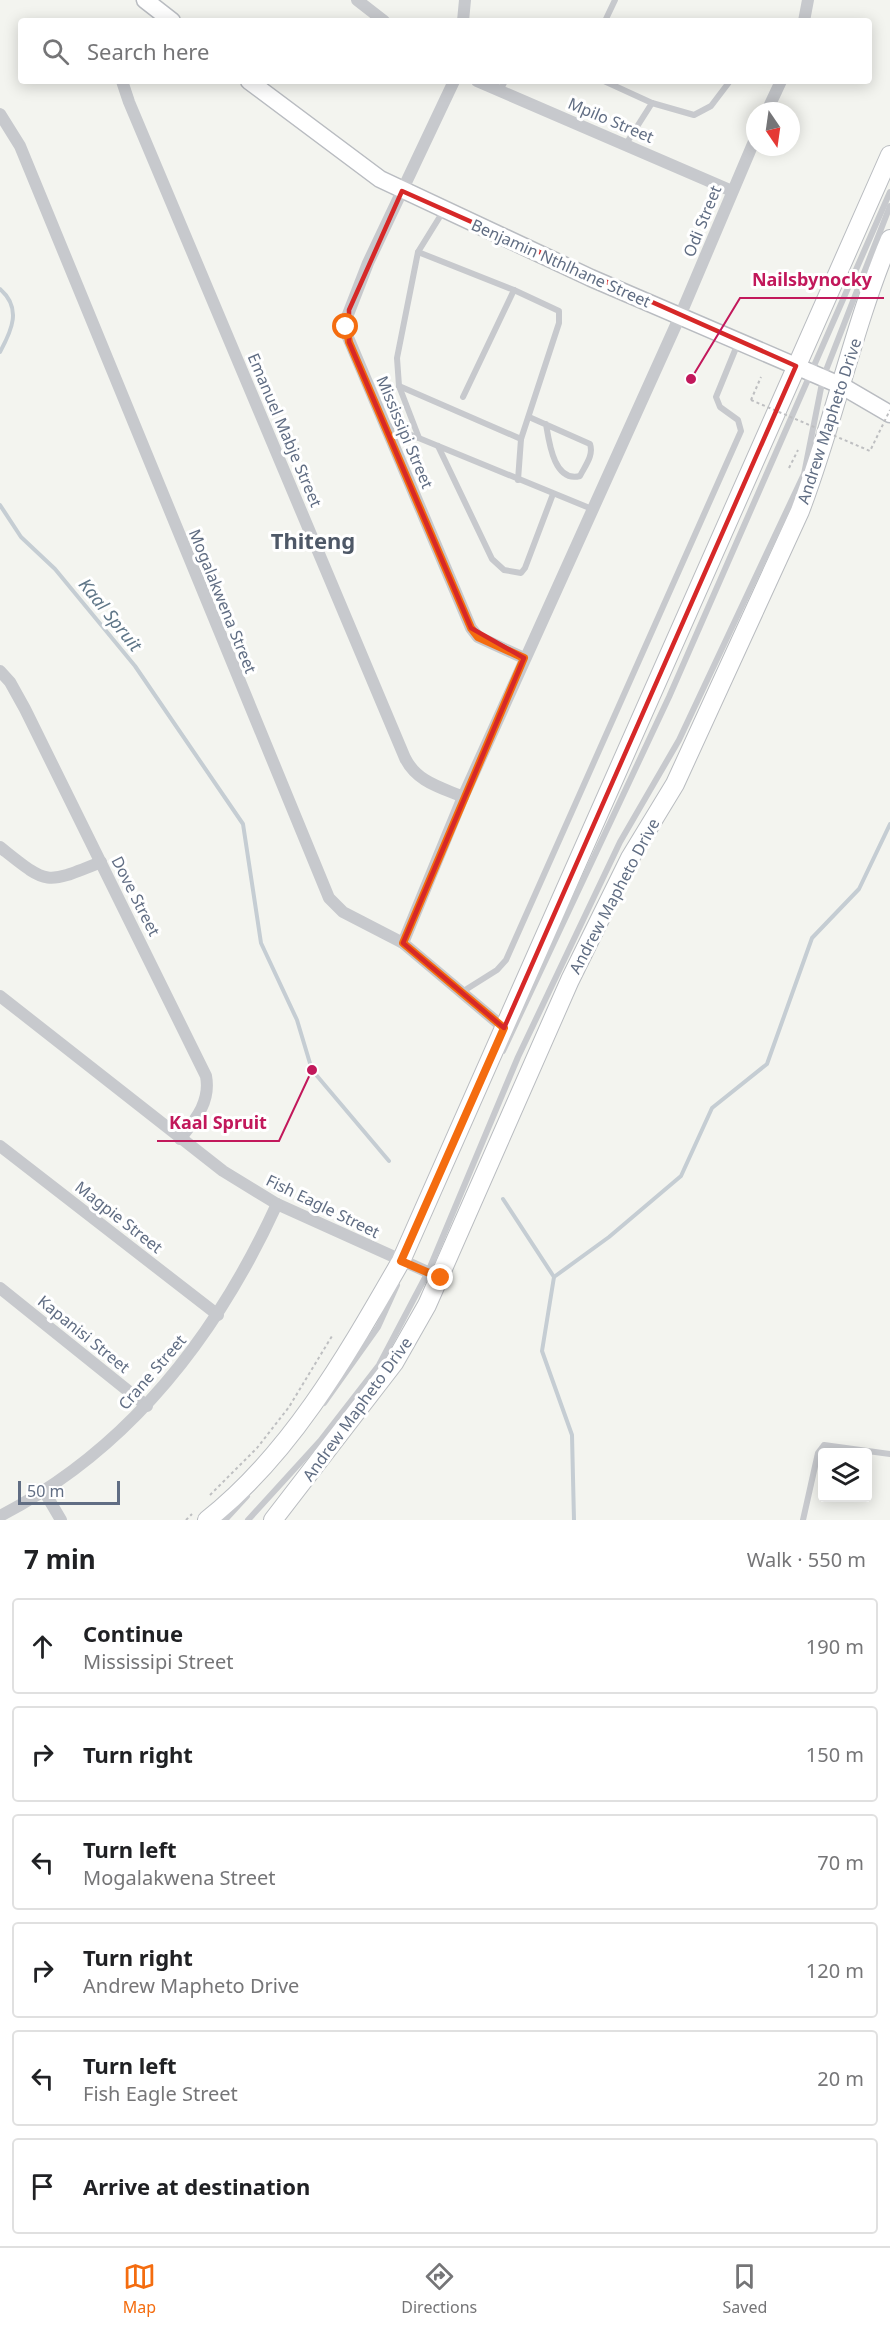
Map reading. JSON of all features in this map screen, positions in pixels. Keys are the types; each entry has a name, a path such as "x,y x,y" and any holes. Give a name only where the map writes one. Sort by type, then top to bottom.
{"main road":[{"path":"200,1516 266,1463 330,1381 404,1262 451,1157 504,1028 810,372 890,155"},
{"name":"Andrew Mapheto Drive","path":"273,1520 394,1363 479,1172 570,980 630,858 675,784 800,511 818,465 875,276 890,239"}],"street":[{"path":"145,0 165,18"},
{"path":"357,0 380,18"},
{"path":"463,18 465,0"},
{"path":"805,18 808,0"},
{"name":"Emanuel Mabje Street","path":"124,84 129,102 405,758 414,773 424,780 463,797"},
{"name":"Benjamin Nthlhane Street","path":"253,84 361,167 402,191 842,386 890,412"},
{"name":"Mississipi Street","path":"453,84 368,263 349,310 346,327 349,342 471,628 478,637 524,658"},
{"path":"771,102 780,84"},
{"name":"Mpilo Street","path":"502,86 732,191"},
{"name":"Mogalakwena Street","path":"0,114 20,146 325,891 343,912 403,943 504,1028"},
{"name":"Odi Street","path":"403,943 463,797 680,316 747,156"},
{"name":"Dove Street","path":"0,671 16,693 206,1076 208,1084 203,1107 180,1140"},
{"path":"0,847 33,872 50,879 60,879 101,862"},
{"name":"Fish Eagle Street","path":"0,996 180,1140 223,1171 277,1204 435,1275"},
{"name":"Magpie Street","path":"0,1146 218,1315"},
{"name":"Crane Street","path":"0,1516 44,1491 86,1460 147,1406 195,1349 240,1281 277,1204"},
{"name":"Kapanisi Street","path":"0,1288 147,1406"},
{"path":"44,1491 61,1520"}],"lane":[{"path":"606,18 615,0"},
{"path":"611,84 652,103 694,115 711,106 728,84"},
{"path":"626,144 652,103"},
{"path":"501,1056 669,697 890,192"},
{"path":"479,1172 518,1057 615,853 679,740 804,474 810,372 890,206"},
{"path":"419,438 399,386 397,358 418,252 444,210"},
{"path":"418,252 555,307 560,316 521,438 518,480"},
{"path":"463,397 514,290"},
{"path":"462,992 497,970 506,960 741,431 738,420 720,407 716,397 739,342"},
{"path":"399,386 521,438"},
{"path":"529,417 546,424 590,444 592,449 590,458 580,476 573,478 567,476 555,462 546,424"},
{"path":"384,424 592,509"},
{"path":"438,446 492,559 504,570 521,573 525,568 553,494"},
{"path":"451,1157 496,1067"},
{"path":"320,1408 378,1327 404,1262"},
{"path":"248,1520 320,1441 379,1365 435,1275"},
{"path":"258,1484 307,1426"},
{"path":"803,1520 818,1453 824,1445 890,1454"},
{"path":"225,1520 251,1492"}],"path":[{"path":"761,377 751,400 870,451 890,412"},
{"path":"210,1495 257,1448 289,1407 332,1336"},
{"path":"186,1520 200,1516"}],"highlighted area":[{"path":"402,191 796,366 504,1028 403,943 524,658 471,628 349,342 349,310"}],"waterway":[{"name":"Kaal Spruit","path":"0,289 7,296 13,311 11,327 0,352"},
{"name":"Kaal Spruit","path":"0,505 21,537 55,569 135,666 243,824 261,943 297,1020 312,1070 389,1161"},
{"path":"554,1277 609,1237 681,1176 712,1108 767,1064 812,938 859,889 890,824"},
{"name":"Kaal Spruit","path":"503,1199 554,1277 542,1351 572,1435 574,1520"}],"place":[{"name":"Nailsbynocky","path":"691,379"},
{"name":"Kaal Spruit","path":"312,1070"}],"district":[{"name":"Thiteng","path":"313,541"}],"route":[{"path":"346,327 349,342 471,628 478,637 524,658 463,797 403,943 504,1028 401,1261 441,1278"}]}
